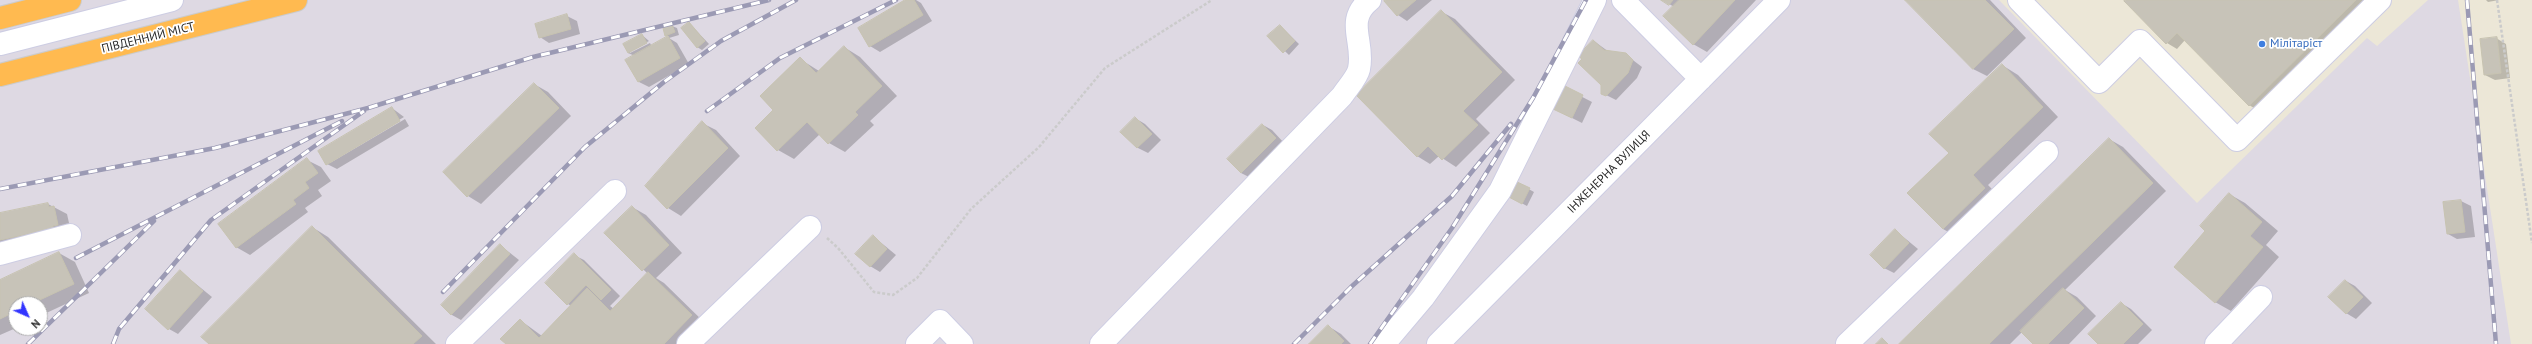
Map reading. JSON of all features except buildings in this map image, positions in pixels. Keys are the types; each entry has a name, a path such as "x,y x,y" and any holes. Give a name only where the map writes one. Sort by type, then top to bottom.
{"highway":[{"path":"0,18 70,0"},
{"name":"ПІВДЕННИЙ МІСТ","path":"0,75 296,0"}],"street":[{"path":"0,44 172,0"},
{"path":"1384,344 1423,298 1500,191 1595,0"},
{"path":"1624,0 1702,79"},
{"name":"ІНЖЕНЕРНА ВУЛИЦЯ","path":"1438,344 1779,0"},
{"path":"2019,0 2099,82 2140,42 2237,140 2380,0"},
{"path":"1101,344 1342,96 1359,71 1361,47 1355,23 1358,3"},
{"path":"1847,344 2047,152"},
{"path":"457,344 616,191"},
{"path":"688,344 810,227"},
{"path":"0,254 70,235"},
{"path":"2216,344 2261,297"},
{"path":"917,344 940,322 962,344"}],"path":[{"path":"810,227 823,234 838,248 874,292 893,295 917,278 971,209 1039,147 1105,68 1212,0"},
{"path":"2497,0 2532,243"}],"shaded area":[{"path":"0,0 1999,0 2197,203 2367,38 2377,46 2428,0 2458,0 2511,344 0,344"}],"railway":[{"path":"0,189 215,148 368,108 533,57 769,0"},
{"path":"443,292 585,147 664,82 721,41 796,0"},
{"path":"707,111 780,58 896,0"},
{"path":"1370,344 1452,228 1533,98 1586,0"},
{"path":"2467,0 2496,344"},
{"path":"113,344 119,329 211,220 364,111"},
{"path":"76,258 342,121"},
{"path":"1294,344 1351,287 1452,196 1511,124"},
{"path":"28,344 154,221"}],"place":[{"name":"Мілітаріст","path":"2262,44"}]}
